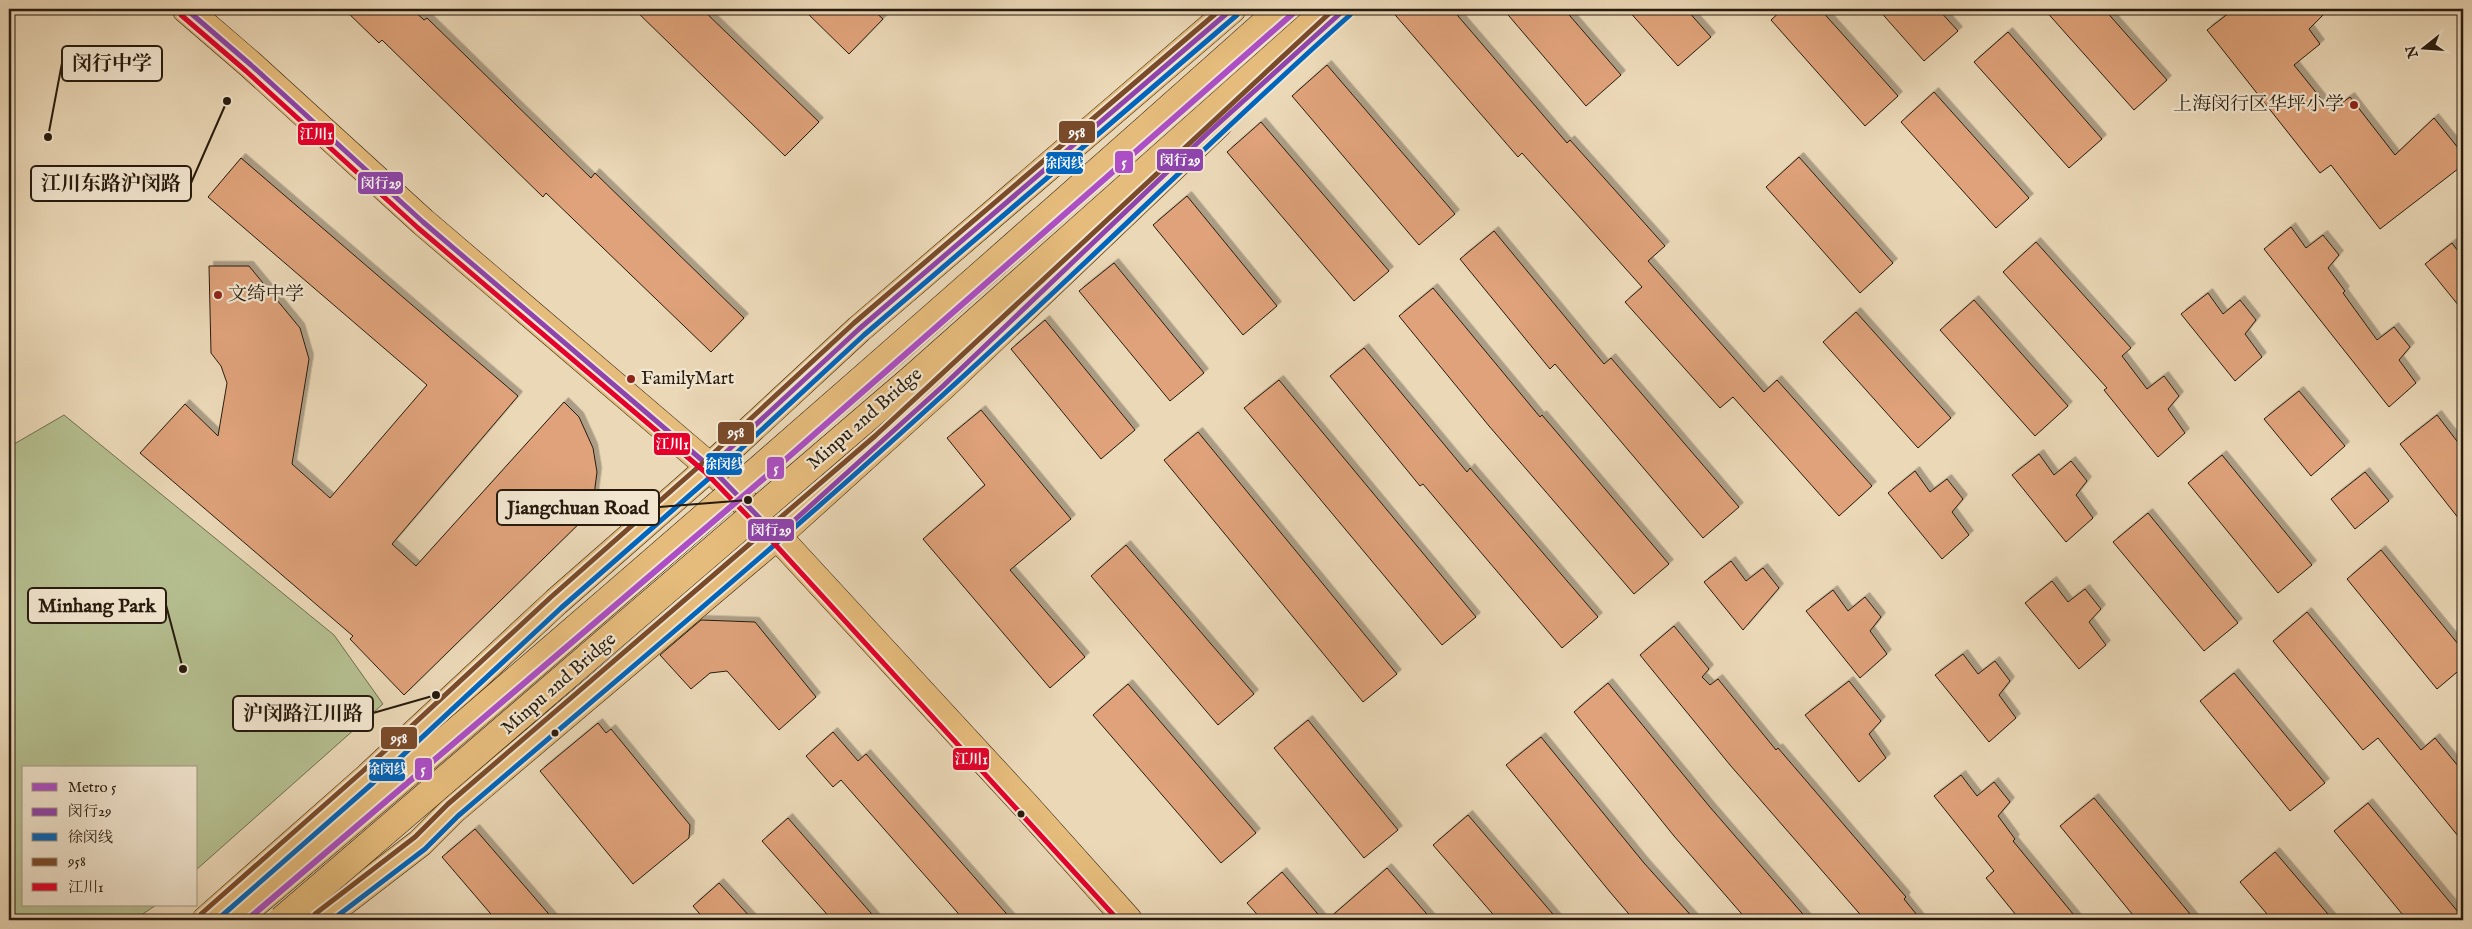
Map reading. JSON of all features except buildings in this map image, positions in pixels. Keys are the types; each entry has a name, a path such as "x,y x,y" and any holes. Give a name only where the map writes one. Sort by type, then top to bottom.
{"main road":[{"path":"186,9 252,65 423,222 710,467 777,536 1128,920"},
{"path":"206,920 368,777 556,602 710,467 859,329 1232,9"},
{"name":"Minpu 2nd Bridge","path":"235,920 580,627 1007,254 1281,9"},
{"name":"Minpu 2nd Bridge","path":"282,920 913,378 1328,9"},
{"path":"320,920 420,843 453,810 777,536 943,386 1208,133 1344,9"}],"green space":[{"path":"64,415 334,635 383,704 198,868 198,766 22,766 22,906 155,906 134,920 9,920 9,447"}],"metro line":[{"name":"5","path":"247,920 776,468 1298,9"}],"transit line":[{"name":"闵行29","path":"186,9 251,65 423,222 710,467 777,536 943,386 1208,133 1345,9"},
{"name":"958","path":"201,914 363,771 551,597 705,461 854,323 1221,9"},
{"name":"闵行29","path":"710,467 859,329 1232,9"},
{"name":"958","path":"315,914 415,837 448,804 875,436 1334,9"},
{"name":"江川1","path":"181,15 246,71 418,228 705,472 772,541 1118,920"},
{"name":"徐闵线","path":"217,920 373,783 561,608 715,473 864,335 1237,15"},
{"name":"徐闵线","path":"332,920 425,849 458,816 825,501 996,346 1350,15"}],"place":[{"name":"江川东路沪闵路","path":"227,101"},
{"name":"上海闵行区华坪小学","path":"2354,105"},
{"name":"闵行中学","path":"48,137"},
{"name":"文绮中学","path":"218,295"},
{"name":"FamilyMart","path":"631,379"},
{"name":"Jiangchuan Road","path":"748,500"},
{"name":"Minhang Park","path":"183,669"},
{"name":"沪闵路江川路","path":"436,695"}]}
